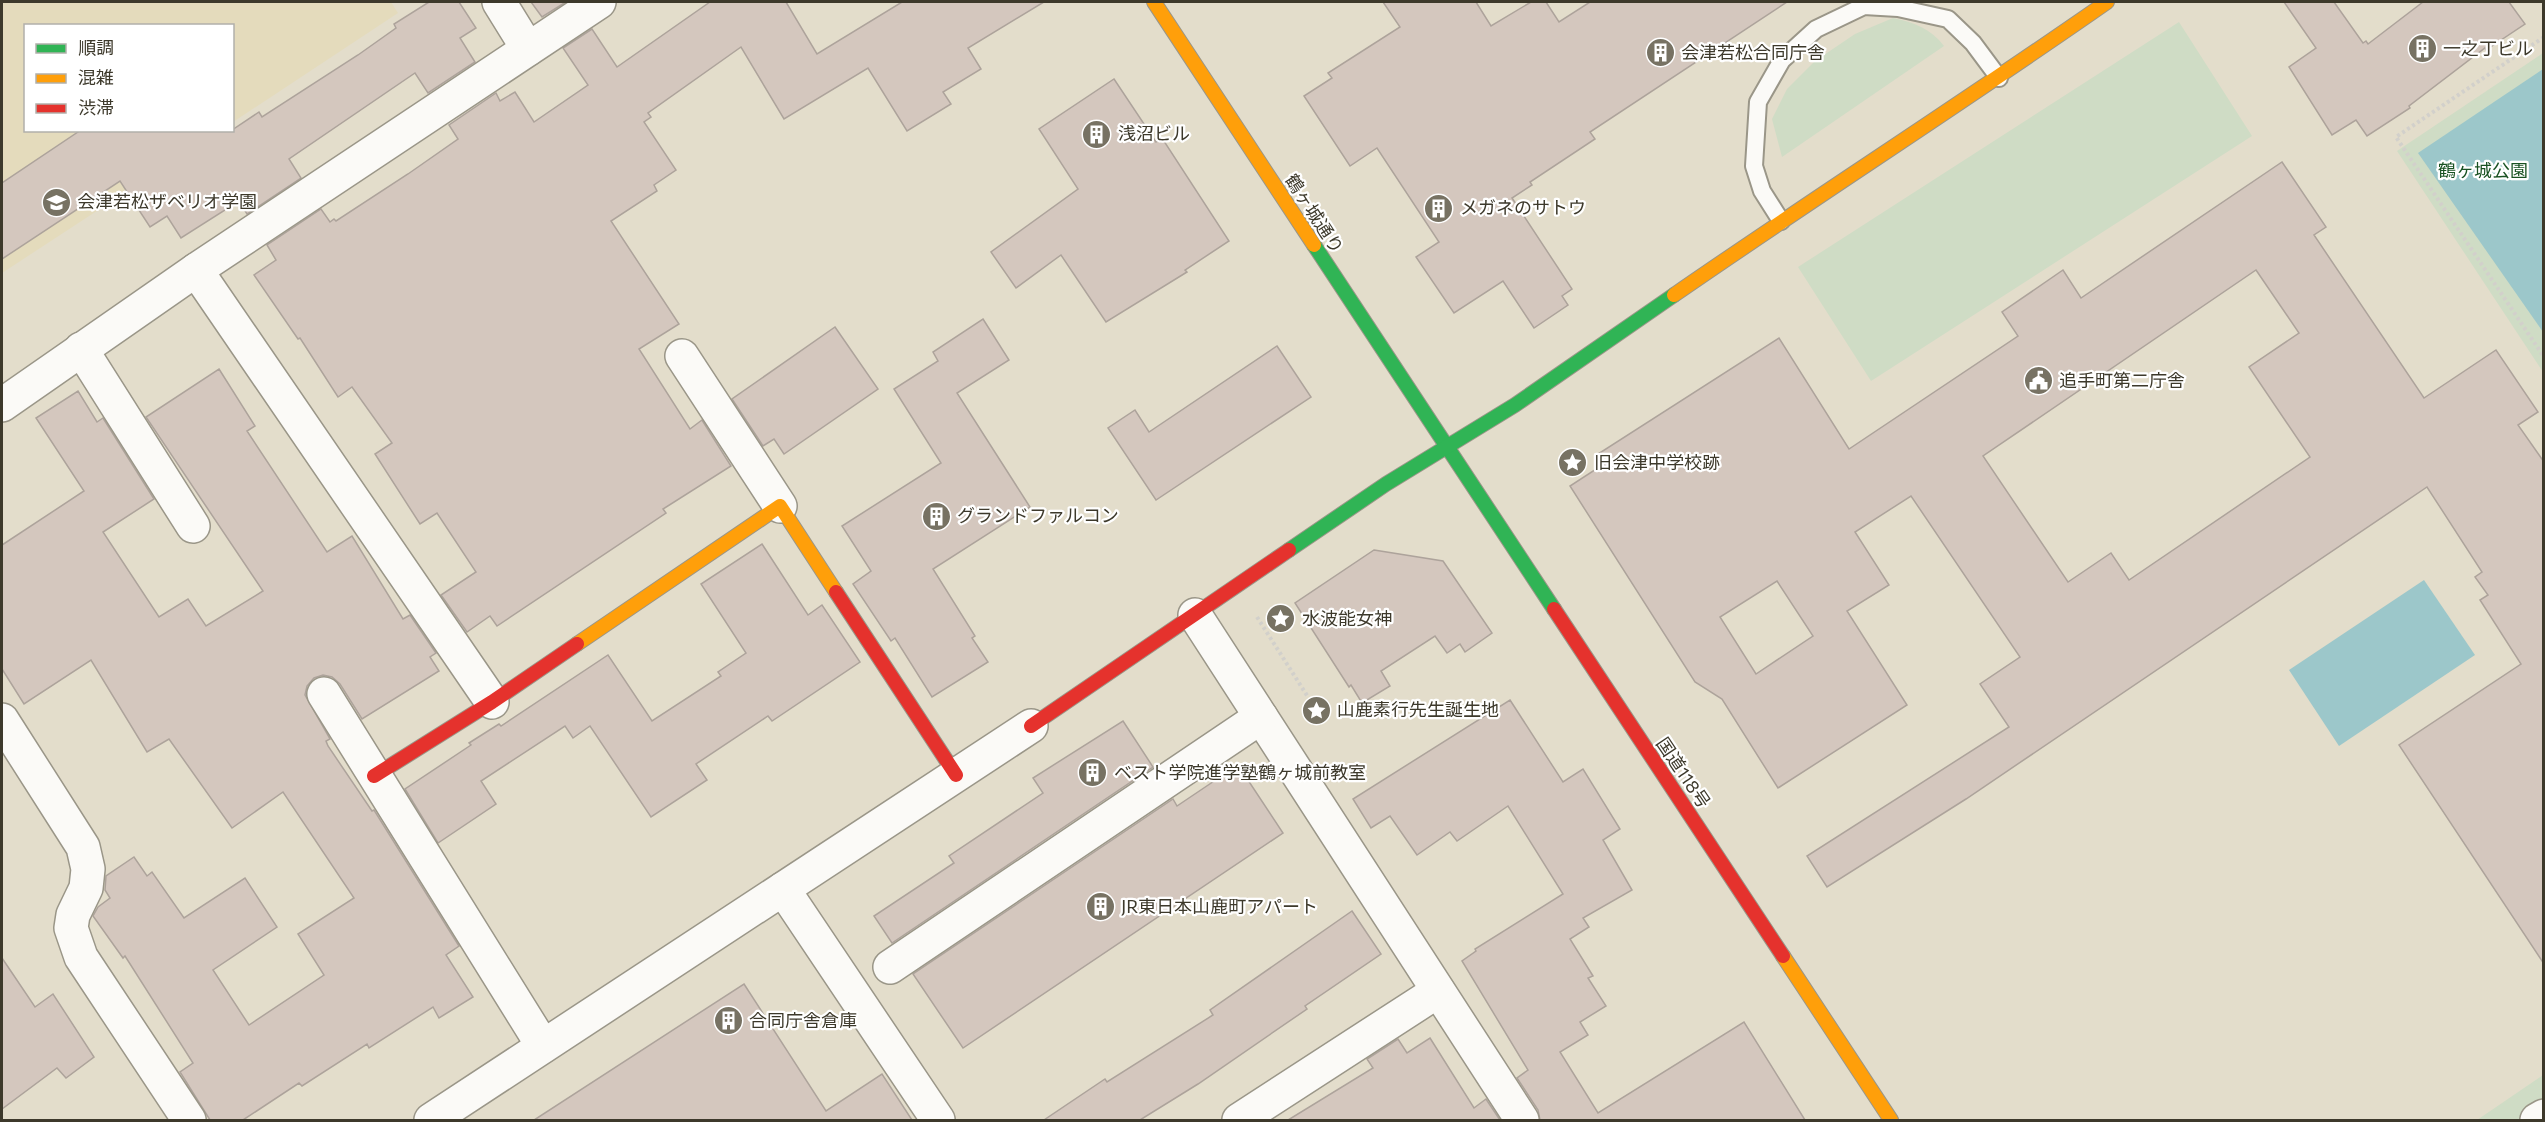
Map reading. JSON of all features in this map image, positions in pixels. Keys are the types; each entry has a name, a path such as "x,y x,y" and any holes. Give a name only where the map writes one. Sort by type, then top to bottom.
{"main road":[{"name":"鶴ヶ城通り","path":"1154,2 1445,446"},
{"path":"1031,726 1445,446 1515,405 1781,221 1999,78 2091,6"},
{"name":"国道118号","path":"1445,446 1891,1120"},
{"path":"374,776 492,702 780,506 956,775"}],"street":[{"path":"499,2 528,49"},
{"path":"2,405 196,270 599,2"},
{"path":"196,270 492,702"},
{"path":"81,349 193,526"},
{"path":"682,356 780,506"},
{"path":"1195,615 1522,1120"},
{"path":"324,694 543,1047"},
{"path":"890,967 1261,717"},
{"path":"2,720 83,846 88,869 86,888 73,915 71,928 81,957 189,1120"},
{"path":"431,1120 467,1111 543,1047 1031,726"},
{"path":"783,889 938,1120"},
{"path":"1239,1120 1438,991"},
{"path":"2537,1120 2544,1116"}],"lane":[{"path":"1781,221 1762,191 1754,166 1758,102 1782,60 1816,29 1864,6 1898,8 1948,19 1973,44 1999,78"}],"path":[{"path":"2544,37 2396,137 2544,357"},
{"path":"1254,613 1308,697"}],"shaded area":[{"name":"会津若松ザベリオ学園","path":"2,2 391,2 398,13 234,121 234,24 24,24 24,132 217,132 2,273"}],"green space":[{"path":"1893,18 1922,27 1944,46 1782,157 1772,119 1787,89 1815,61 1855,34"},
{"path":"2179,22 2252,136 1871,381 1798,267"},
{"name":"鶴ヶ城公園","path":"2543,53 2543,372 2397,151"},
{"path":"2543,1075 2543,1120 2477,1120"}],"water":[{"name":"鶴ヶ城公園","path":"2543,69 2543,332 2418,153"},
{"path":"2424,580 2475,655 2339,746 2289,670"}],"building":[{"path":"429,2 459,2 476,28 460,38 475,62 428,93 415,73 289,159 301,178 247,214 239,201 181,238 167,216 150,227 120,181 2,259 2,183 78,132 234,132 234,129 259,112 262,117 358,55 396,28 394,24"},
{"path":"531,2 566,2 542,17"},
{"path":"710,2 786,2 817,54 902,2 1044,2 968,48 981,69 943,92 951,104 907,131 868,68 784,119 741,47 648,113 651,117 644,122 676,170 654,185 657,191 611,221 679,324 639,349 690,429 702,420 731,466 663,509 666,513 497,626 490,616 467,632 441,595 476,572 437,513 420,524 375,454 392,443 352,387 338,397 300,338 298,339 254,275 276,260 267,245 321,209 330,222 334,219 336,221 408,174 458,139 449,125 496,93 500,101 515,92 534,122 588,85 563,48 592,29 617,67"},
{"path":"1383,2 1476,2 1491,26 1531,2 1546,2 1559,22 1590,2 1787,2 1590,132 1595,139 1530,182 1532,185 1512,198 1572,289 1562,296 1568,305 1534,328 1503,281 1454,313 1416,257 1439,242 1377,148 1350,166 1304,96 1332,78 1328,73 1400,27"},
{"path":"2284,2 2334,2 2363,43 2366,41 2368,44 2423,2 2509,2 2525,24 2486,50 2485,48 2409,106 2410,108 2367,136 2356,120 2332,135 2289,67 2316,48"},
{"path":"1114,79 1156,142 1162,138 1229,241 1185,270 1187,272 1106,322 1061,255 1016,288 991,252 1078,189 1039,129"},
{"path":"2282,162 2326,227 2314,235 2424,398 2496,350 2538,412 2518,425 2544,462 2544,964 2399,745 2521,664 2480,600 2488,595 2475,577 2482,572 2427,487 1966,799 1827,887 1807,856 2009,727 1980,684 2020,657 1911,496 1855,532 1889,585 1847,611 1907,705 1778,788 1722,699 1695,682 1570,486 1604,464 1598,454 1779,338 1849,449 2018,336 2002,312 2063,270 2081,298","holes":["2256,270 2299,333 2249,367 2310,457 2129,580 2111,553 2068,582 1983,456","1777,581 1813,636 1756,674 1720,617"]},
{"path":"983,319 1009,360 957,393 1030,507 933,569 975,636 972,638 988,662 932,697 895,638 891,641 853,584 871,571 842,526 941,463 894,389 938,361 933,352"},
{"path":"835,327 878,389 784,454 774,439 763,446 732,399"},
{"path":"1277,346 1311,397 1156,500 1108,428 1135,410 1149,432"},
{"path":"219,369 255,426 247,431 327,552 352,536 403,619 410,615 436,653 430,657 439,671 362,719 340,684 332,677 323,675 314,678 307,686 305,695 330,739 326,741 328,746 372,811 374,810 459,946 446,955 473,997 439,1018 433,1007 369,1048 367,1044 302,1086 299,1083 243,1120 210,1120 180,1072 193,1063 125,956 123,958 93,916 98,907 110,898 105,890 106,876 134,857 147,876 152,872 184,918 245,878 277,927 213,970 249,1025 324,975 298,934 354,898 283,792 232,828 169,739 147,752 91,660 24,704 2,669 2,545 84,491 36,418 78,391 97,422 103,418 154,499 103,532 159,617 188,599 206,626 263,591 146,417"},
{"path":"762,544 808,615 822,605 860,662 772,721 768,716 696,764 707,780 651,817 590,726 573,738 565,726 481,781 496,804 438,843 405,789 471,745 469,743 499,724 501,726 608,655 652,721 721,676 718,672 746,653 701,584"},
{"path":"1374,550 1443,561 1492,633 1465,652 1460,644 1447,653 1435,636 1381,671 1390,686 1362,703 1351,685 1349,687 1295,603"},
{"path":"1510,700 1563,782 1583,769 1620,829 1603,840 1632,890 1583,918 1589,927 1570,939 1593,976 1588,978 1606,1006 1580,1022 1588,1035 1560,1052 1598,1113 1744,1022 1805,1120 1540,1120 1538,1110 1517,1078 1528,1070 1462,961 1476,951 1475,949 1563,894 1508,806 1457,841 1450,832 1417,855 1390,816 1371,828 1353,799"},
{"path":"1123,721 1153,767 892,943 874,916 954,863 949,856 1043,793 1033,778"},
{"name":"JR東日本山鹿町アパート","path":"1238,765 1283,833 963,1048 913,974 1173,799 1177,806"},
{"path":"1352,911 1381,954 1305,1006 1307,1009 1198,1084 1140,1120 1044,1120 1105,1079 1107,1082 1213,1015 1210,1010"},
{"path":"2,958 35,1007 53,994 94,1057 66,1078 57,1068 2,1109"},
{"name":"合同庁舎倉庫","path":"744,984 826,1111 882,1074 912,1120 534,1120"},
{"path":"1430,1038 1474,1108 1486,1099 1500,1120 1288,1120 1373,1068 1367,1059 1398,1039 1407,1053"}],"traffic: fast":[{"path":"1314,245 1554,609"},
{"path":"1289,550 1386,484 1515,405 1674,295"}],"traffic: slow":[{"path":"1154,2 1314,245"},
{"path":"1674,295 2107,2"},
{"path":"577,644 780,506 836,592"},
{"path":"1783,956 1891,1120"}],"traffic: jam":[{"path":"1031,726 1289,550"},
{"path":"836,592 956,775"},
{"path":"1554,609 1783,956"},
{"path":"374,776 492,702 577,644"}],"place":[{"name":"一之丁ビル","path":"2422,49"},
{"name":"会津若松合同庁舎","path":"1660,53"},
{"name":"浅沼ビル","path":"1097,134"},
{"name":"会津若松ザベリオ学園","path":"56,202"},
{"name":"メガネのサトウ","path":"1439,208"},
{"name":"追手町第二庁舎","path":"2038,381"},
{"name":"旧会津中学校跡","path":"1573,463"},
{"name":"グランドファルコン","path":"936,516"},
{"name":"水波能女神","path":"1281,619"},
{"name":"山鹿素行先生誕生地","path":"1316,710"},
{"name":"ベスト学院進学塾鶴ヶ城前教室","path":"1093,773"},
{"name":"JR東日本山鹿町アパート","path":"1100,907"},
{"name":"合同庁舎倉庫","path":"728,1021"}]}
